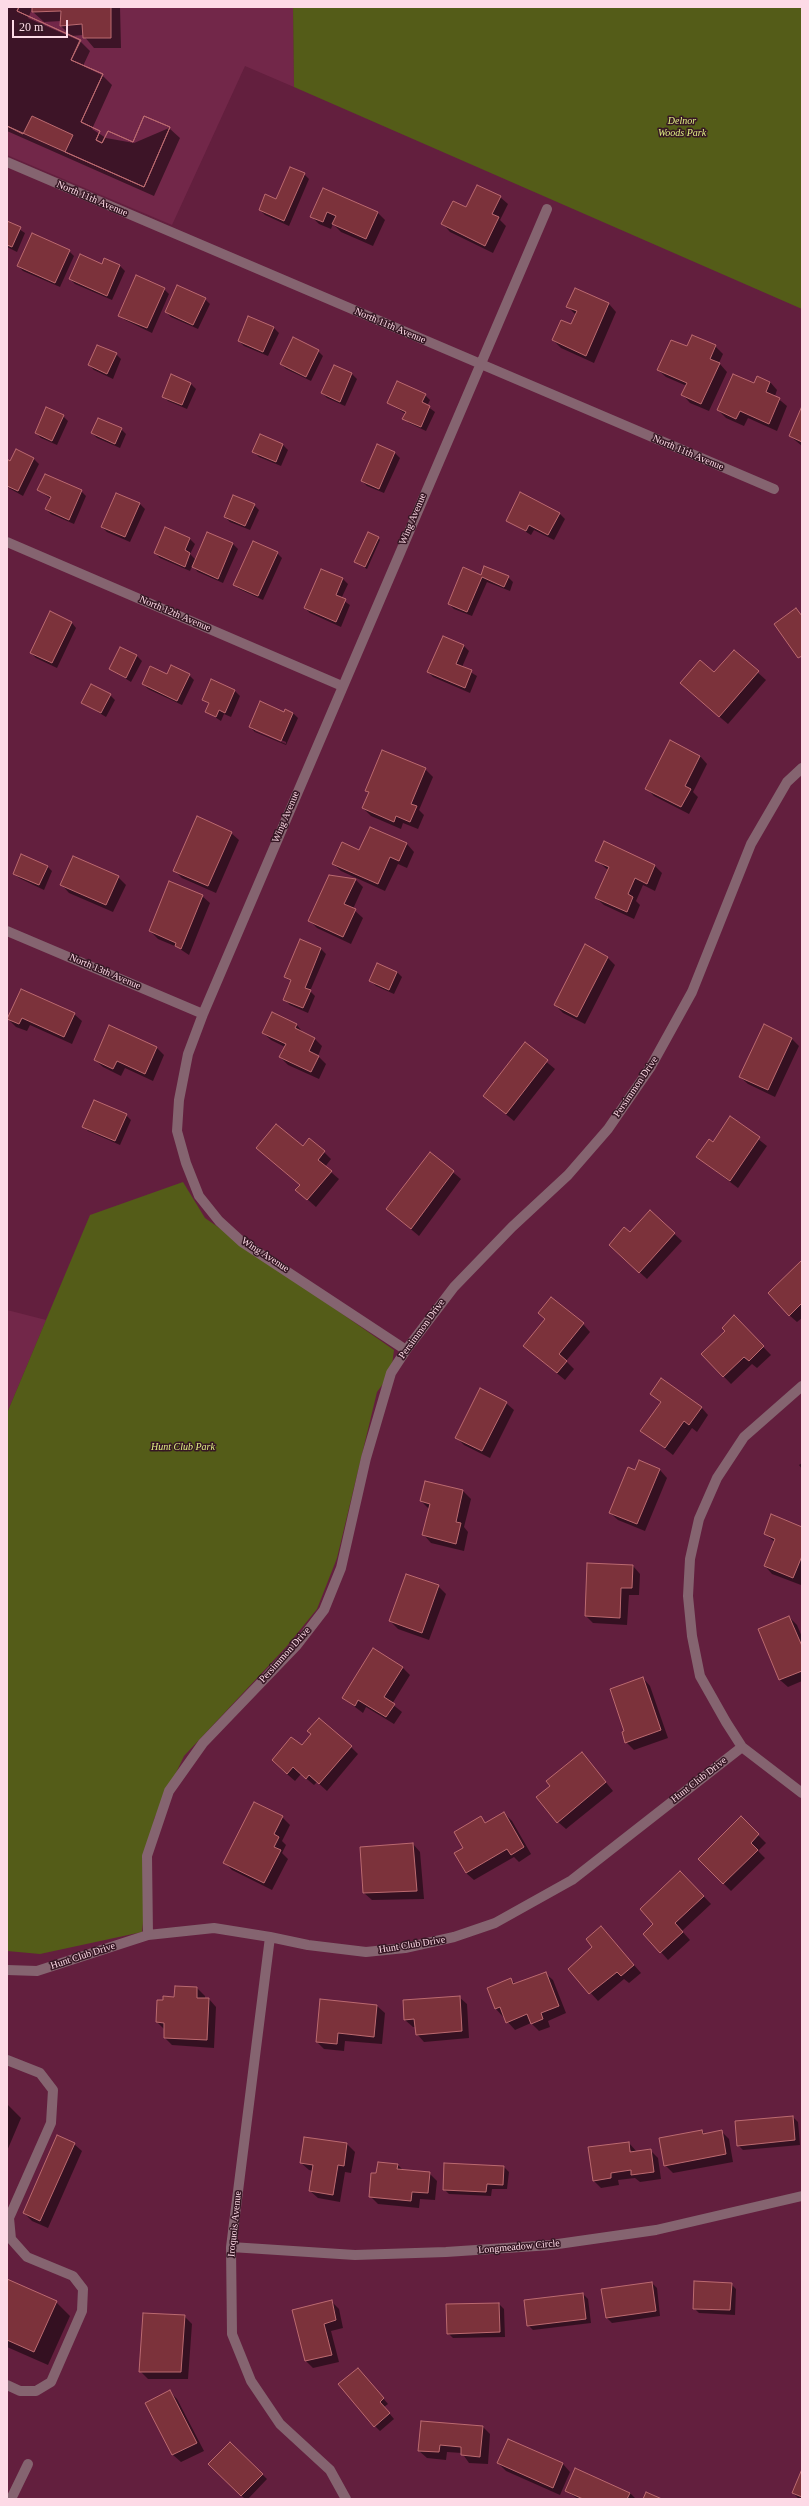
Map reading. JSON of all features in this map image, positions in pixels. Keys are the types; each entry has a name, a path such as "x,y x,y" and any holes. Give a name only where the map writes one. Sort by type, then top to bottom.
{"street":[{"name":"North 11th Avenue","path":"7,162 480,365 774,489"},
{"name":"Wing Avenue","path":"406,1350 242,1242 219,1221 199,1196 186,1163 177,1131 179,1100 188,1054 203,1014 547,209"},
{"name":"North 12th Avenue","path":"7,542 342,686"},
{"name":"Persimmon Drive","path":"148,1935 147,1856 169,1791 203,1743 297,1645 324,1610 341,1568 366,1458 391,1373 406,1350 454,1287 573,1169 608,1129 650,1068 692,992 751,844 787,782 802,768"},
{"name":"North 13th Avenue","path":"7,931 203,1014"},
{"path":"802,1386 744,1437 720,1472 698,1519 690,1559 688,1596 692,1636 700,1676 742,1747 802,1793"},
{"name":"Hunt Club Drive","path":"7,1970 37,1971 148,1935 214,1928 270,1936 308,1945 366,1952 405,1948 454,1937 494,1923 572,1880 742,1747"},
{"name":"Iroquois Avenue","path":"270,1936 231,2247 232,2334 251,2380 280,2424 330,2470 346,2499"},
{"path":"7,2060 40,2073 53,2090 51,2123 9,2218 10,2239 27,2257 73,2276 83,2289 82,2311 51,2382 36,2391 20,2391 7,2385"},
{"name":"Longmeadow Circle","path":"231,2247 355,2255 446,2252 551,2245 656,2230 802,2196"},
{"path":"11,2499 28,2464"}],"shaded area":[{"path":"7,7 293,7 294,87 245,66 172,225 7,155"},
{"path":"7,1310 46,1320 7,1413"}],"green space":[{"name":"Delnor Woods Park","path":"293,7 802,7 802,309 294,87"},
{"name":"Hunt Club Park","path":"183,1182 205,1218 394,1350 391,1373 377,1392 337,1558 317,1609 287,1646 184,1756 154,1819 142,1932 40,1954 7,1951 7,1413 90,1215"}],"building":[{"path":"7,7 19,7 17,11 81,40 71,60 103,74 81,122 100,131 96,140 102,143 108,131 133,142 144,116 170,127 144,187 65,152 73,135 32,116 23,134 7,126"},
{"path":"7,7 19,7 17,11 80,40 71,60 103,74 81,122 100,131 96,140 102,143 108,131 133,142 144,116 170,127 144,187 7,126"},
{"path":"32,7 111,7 111,38 83,38 82,24 60,26 61,11 32,12"},
{"path":"290,167 305,173 284,221 259,210 265,194 276,199"},
{"path":"477,185 501,196 492,214 499,217 485,246 441,224 453,201 466,207"},
{"path":"323,188 378,212 366,239 332,224 336,216 327,212 323,222 310,217"},
{"path":"7,221 21,227 12,247 7,245"},
{"path":"32,233 70,250 55,283 17,266"},
{"path":"80,254 102,264 104,258 120,265 107,296 69,279"},
{"path":"136,275 165,288 147,328 118,316"},
{"path":"177,285 206,298 193,325 165,312"},
{"path":"575,288 609,303 586,356 552,340 561,320 571,324 577,311 566,307"},
{"path":"248,316 274,327 263,352 238,341"},
{"path":"692,335 716,345 710,359 720,363 701,404 681,395 687,383 657,370 671,340 687,346"},
{"path":"293,337 319,350 306,377 280,364"},
{"path":"97,345 117,353 107,374 88,365"},
{"path":"334,365 352,373 340,402 321,393"},
{"path":"171,374 191,383 182,405 162,397"},
{"path":"733,374 754,383 757,376 770,382 766,392 780,398 769,424 740,411 736,419 717,410"},
{"path":"397,381 426,394 422,402 430,406 421,427 402,419 406,412 387,403"},
{"path":"802,406 802,442 789,436"},
{"path":"46,407 64,415 52,441 35,433"},
{"path":"98,418 122,428 115,444 91,433"},
{"path":"260,434 283,444 276,462 252,452"},
{"path":"377,444 395,452 379,489 361,481"},
{"path":"16,449 34,458 18,491 7,486 7,459 10,461"},
{"path":"45,474 82,490 69,520 45,509 51,497 37,490"},
{"path":"520,492 560,513 548,535 529,525 526,531 506,521"},
{"path":"116,493 140,503 125,537 101,527"},
{"path":"233,495 255,504 245,526 224,517"},
{"path":"165,527 190,538 185,550 190,553 185,567 154,553"},
{"path":"207,532 233,543 218,579 192,567"},
{"path":"368,532 379,537 365,567 354,562"},
{"path":"253,541 278,552 258,596 233,585"},
{"path":"484,566 509,576 504,587 482,577 467,612 448,604 463,567 481,575"},
{"path":"321,569 343,578 336,595 346,599 336,622 304,608"},
{"path":"796,608 802,616 802,656 798,658 774,624"},
{"path":"50,611 72,622 52,663 30,653"},
{"path":"443,636 464,645 456,664 472,670 465,688 427,672"},
{"path":"120,647 137,655 126,678 109,669"},
{"path":"734,650 759,671 719,717 680,683 700,660 714,672"},
{"path":"171,665 190,674 177,701 142,684 150,666 167,674"},
{"path":"211,679 235,690 225,713 219,710 216,717 205,712 209,703 202,700"},
{"path":"91,684 111,694 101,713 81,703"},
{"path":"260,701 284,712 285,709 293,713 281,741 249,727"},
{"path":"670,740 700,756 685,786 691,789 681,807 645,789"},
{"path":"382,750 426,768 411,804 417,806 410,822 396,816 394,822 362,808 369,792 365,791"},
{"path":"197,816 232,832 208,886 173,871"},
{"path":"370,827 407,843 399,861 390,857 378,884 332,864 342,842 359,850"},
{"path":"604,841 655,865 647,884 635,878 628,894 633,897 627,912 595,898 609,867 595,861"},
{"path":"21,854 48,866 39,885 13,874"},
{"path":"73,856 119,876 106,905 60,885"},
{"path":"329,875 356,879 344,904 356,909 343,937 308,921"},
{"path":"169,881 203,895 181,949 175,946 176,943 149,931"},
{"path":"300,939 321,948 305,988 311,990 303,1008 283,1000 291,980 284,977"},
{"path":"585,944 608,957 577,1017 554,1005"},
{"path":"377,963 397,972 389,990 369,981"},
{"path":"21,989 75,1013 64,1037 22,1018 19,1024 7,1019"},
{"path":"272,1012 297,1024 295,1028 315,1038 309,1051 319,1056 311,1072 279,1057 286,1044 262,1033"},
{"path":"764,1024 792,1038 768,1090 739,1077"},
{"path":"109,1025 157,1047 145,1074 117,1061 113,1069 94,1060"},
{"path":"525,1042 548,1060 506,1114 483,1096"},
{"path":"94,1100 127,1114 115,1141 82,1127"},
{"path":"730,1116 760,1137 730,1181 696,1157 709,1139 713,1142"},
{"path":"276,1124 303,1146 309,1138 325,1151 318,1160 332,1171 307,1200 295,1190 300,1185 256,1148"},
{"path":"430,1152 454,1171 411,1229 386,1209"},
{"path":"650,1210 675,1233 639,1273 609,1245 624,1227 630,1232"},
{"path":"802,1260 802,1303 789,1316 768,1293"},
{"path":"551,1297 584,1323 559,1354 567,1361 557,1373 523,1346 545,1319 538,1313"},
{"path":"734,1315 764,1346 749,1361 744,1357 723,1377 701,1354 725,1331 722,1328"},
{"path":"661,1378 702,1407 689,1425 684,1421 665,1448 640,1431 661,1402 650,1394"},
{"path":"480,1388 507,1402 482,1451 455,1438"},
{"path":"639,1460 660,1469 637,1524 609,1513 628,1467 635,1470"},
{"path":"425,1481 463,1490 456,1522 461,1523 456,1544 422,1535 430,1504 420,1501"},
{"path":"771,1514 802,1527 802,1556 793,1578 764,1566 775,1539 764,1534"},
{"path":"587,1563 633,1565 632,1588 621,1588 620,1618 585,1616"},
{"path":"406,1574 439,1585 422,1633 389,1621"},
{"path":"789,1616 802,1646 802,1671 779,1680 758,1629"},
{"path":"373,1648 403,1667 384,1697 395,1704 386,1717 358,1700 355,1706 342,1698"},
{"path":"643,1677 661,1730 625,1743 622,1732 624,1731 610,1689"},
{"path":"319,1718 352,1746 319,1784 309,1775 306,1779 293,1767 287,1774 272,1760 291,1737 302,1745 311,1734 307,1731"},
{"path":"582,1752 606,1782 557,1823 536,1797 550,1786 546,1781"},
{"path":"254,1802 283,1816 274,1834 279,1837 274,1847 281,1850 264,1883 223,1863"},
{"path":"504,1812 524,1847 511,1855 507,1849 466,1873 454,1853 463,1848 454,1832 481,1816 485,1823"},
{"path":"741,1816 759,1834 751,1843 758,1850 723,1884 698,1859"},
{"path":"413,1843 417,1891 363,1893 360,1847"},
{"path":"680,1871 704,1896 675,1923 683,1932 660,1953 643,1934 653,1924 640,1909"},
{"path":"601,1926 634,1965 621,1976 617,1972 589,1994 568,1969 592,1947 586,1939"},
{"path":"546,1972 559,2006 541,2013 543,2019 531,2024 527,2014 506,2023 500,2007 495,2009 487,1988 511,1978 513,1984"},
{"path":"175,1986 197,1987 197,1998 209,1998 207,2040 164,2038 164,2023 156,2022 157,2000 163,2000 163,1996 174,1997"},
{"path":"460,1996 462,2031 416,2035 414,2019 404,2020 403,2000"},
{"path":"320,1999 377,2005 374,2037 338,2033 337,2044 316,2042"},
{"path":"793,2116 795,2140 737,2146 735,2121"},
{"path":"702,2130 703,2134 722,2130 726,2154 664,2166 659,2138"},
{"path":"57,2135 75,2143 40,2221 23,2213"},
{"path":"304,2137 347,2143 344,2166 338,2165 333,2195 309,2191 313,2165 300,2163"},
{"path":"629,2142 630,2152 651,2149 654,2172 631,2175 631,2170 611,2173 611,2178 593,2181 588,2147"},
{"path":"378,2162 398,2164 397,2169 430,2172 428,2193 412,2192 411,2201 369,2197 371,2173 376,2173"},
{"path":"444,2163 504,2166 503,2185 487,2184 486,2192 443,2190"},
{"path":"7,2279 57,2301 34,2352 7,2340"},
{"path":"694,2281 732,2283 730,2310 693,2309"},
{"path":"652,2282 656,2311 606,2318 601,2289"},
{"path":"583,2293 586,2319 527,2326 524,2300"},
{"path":"332,2300 336,2320 324,2324 332,2355 305,2361 292,2310"},
{"path":"499,2303 500,2332 447,2334 446,2304"},
{"path":"143,2313 185,2315 181,2372 139,2372"},
{"path":"358,2368 384,2398 380,2402 390,2413 374,2427 338,2384"},
{"path":"170,2390 197,2443 172,2455 145,2403"},
{"path":"421,2421 483,2426 480,2457 461,2455 461,2447 440,2445 439,2452 418,2451"},
{"path":"508,2439 563,2463 553,2488 497,2463"},
{"path":"230,2442 263,2474 241,2496 208,2464"},
{"path":"575,2468 630,2493 627,2499 583,2499 565,2491"},
{"path":"802,2469 802,2497 792,2493"},
{"path":"646,2492 662,2499 643,2499"}]}
